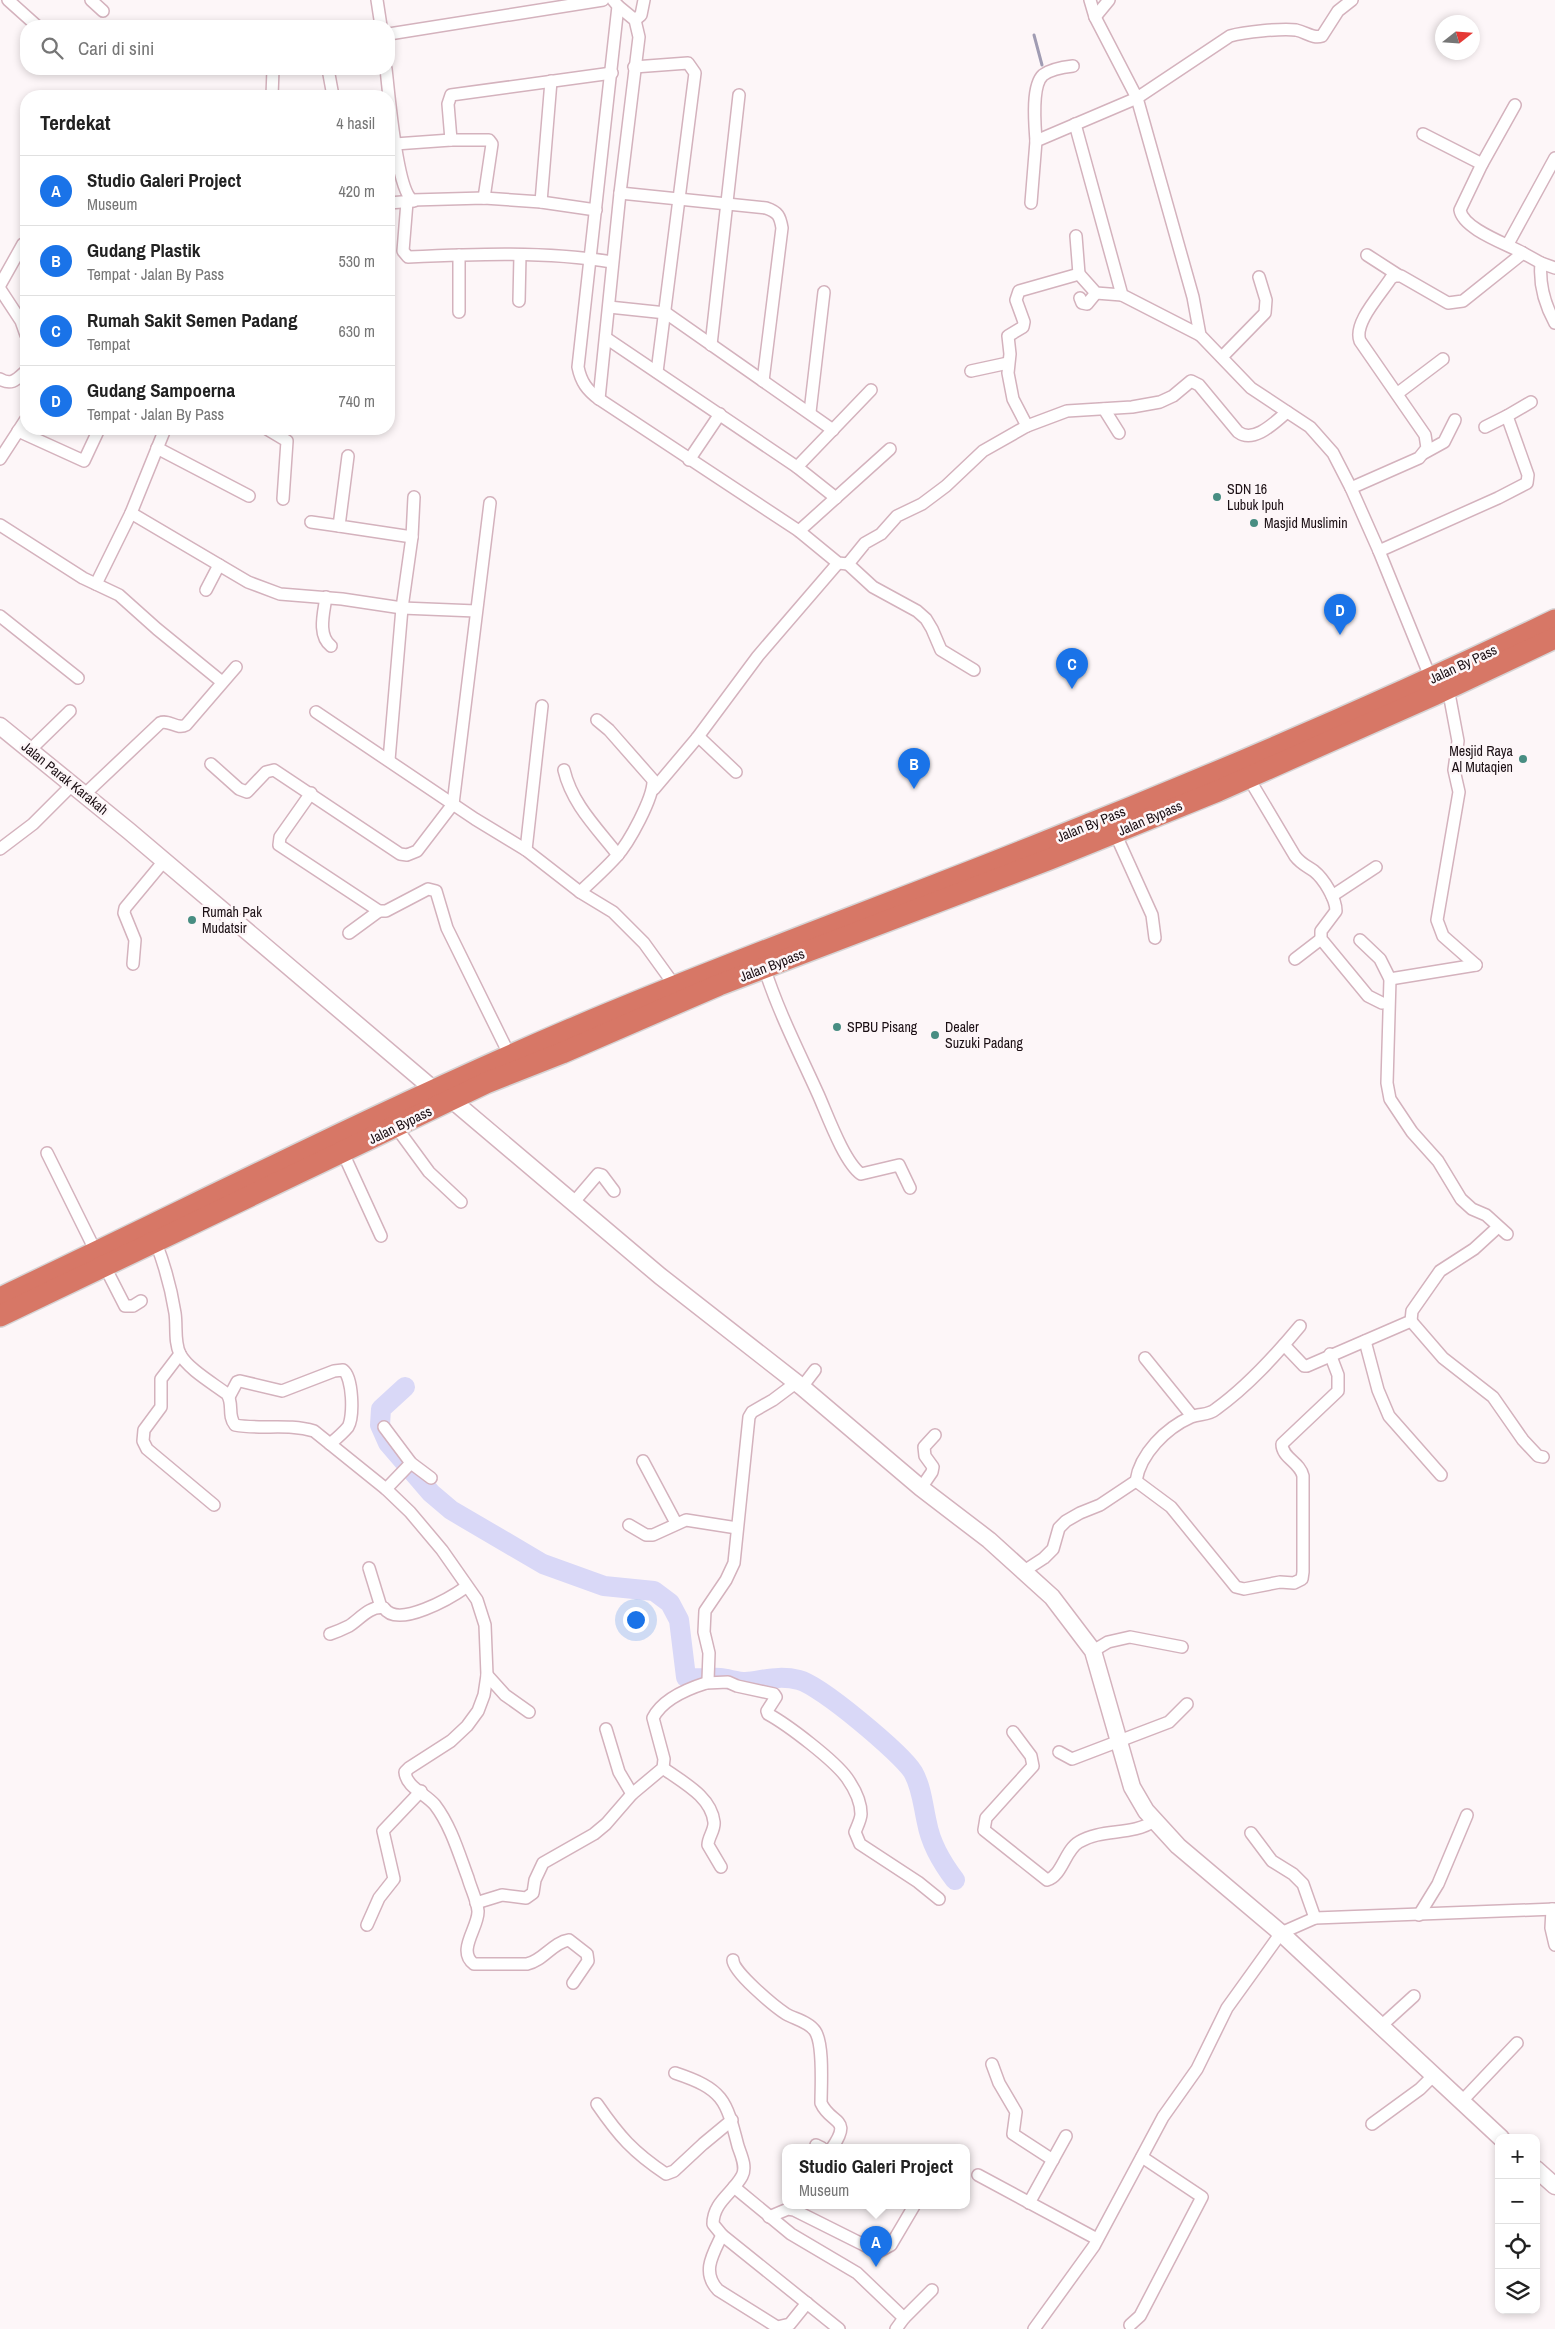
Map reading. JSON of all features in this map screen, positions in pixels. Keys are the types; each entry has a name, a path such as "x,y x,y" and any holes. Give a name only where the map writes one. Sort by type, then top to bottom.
{"highway":[{"name":"Jalan By Pass","path":"675,986 1103,831 1212,774 1440,684 1555,620"},
{"name":"Jalan Bypass","path":"100,1258 156,1243 213,1213 486,1084 764,967 1103,831 1248,777 1440,684 1555,638"},
{"name":"Jalan Bypass","path":"100,1258 433,1089 675,986"},
{"path":"0,1316 27,1294 100,1258"},
{"path":"0,1298 27,1294"}],"street":[{"path":"8,0 30,20"},
{"path":"91,0 102,11"},
{"path":"377,0 380,20"},
{"path":"395,33 603,0"},
{"path":"635,20 641,14 644,0"},
{"path":"1090,0 1095,17 1137,98 1193,297 1200,335"},
{"path":"1095,17 1109,0"},
{"path":"1036,141 1137,98 1230,36 1296,30 1315,37 1322,36 1338,11 1352,0"},
{"path":"599,398 612,262 639,37 635,20 615,3"},
{"path":"615,3 612,72 578,367 584,385 599,398 689,460 799,531 873,587 918,611 932,629 941,650 974,670"},
{"path":"634,67 688,63 695,73 657,372"},
{"path":"1031,203 1036,141 1036,99 1039,81 1044,74 1059,68 1073,66"},
{"path":"451,140 448,104 451,95 612,72"},
{"path":"272,90 273,75"},
{"path":"329,75 332,90"},
{"path":"387,75 389,90"},
{"path":"541,202 551,81"},
{"path":"711,345 739,95"},
{"path":"1515,105 1482,164 1462,205 1461,216 1468,225 1508,244 1541,263 1555,268"},
{"path":"1075,124 1122,295"},
{"path":"1423,134 1482,164"},
{"path":"413,201 409,197 395,144 451,140 491,142 484,198"},
{"path":"1508,244 1555,158"},
{"path":"620,193 766,208 775,211 780,217 782,228 763,381"},
{"path":"395,202 484,198 541,202 596,210"},
{"path":"413,201 404,254 408,258 459,254 591,258 612,262"},
{"path":"1076,236 1079,274 1096,293 1122,295 1200,335 1251,388 1310,427 1333,453 1351,488 1440,684 1458,741 1454,770 1459,792 1437,920 1444,936 1476,965 1390,979"},
{"path":"0,285 20,249"},
{"path":"459,254 459,312"},
{"path":"1367,255 1448,303 1456,304 1463,301 1523,254"},
{"path":"519,301 520,256"},
{"path":"1541,263 1540,276 1543,292 1555,323"},
{"path":"1027,426 1009,388 1008,336 1023,327 1024,322 1016,300 1019,291 1079,274"},
{"path":"1351,488 1419,458 1427,448 1425,434 1357,334 1362,322 1391,278 1398,275"},
{"path":"1222,357 1265,314 1266,300 1259,277"},
{"path":"0,289 20,318"},
{"path":"810,412 824,292"},
{"path":"1080,298 1082,303 1087,304 1096,293"},
{"path":"609,307 666,312 833,430"},
{"path":"606,338 797,467 836,498"},
{"path":"1398,393 1442,359"},
{"path":"972,371 1008,362"},
{"path":"0,379 6,382 13,382 20,376"},
{"path":"580,892 618,855 648,804 654,789 697,738 758,656 843,563 865,543 881,534 897,516 922,504 946,486 983,452 1027,426 1067,410 1132,407 1160,402 1173,396 1191,381 1199,385 1238,432 1246,436 1257,434 1287,412"},
{"path":"797,467 871,390"},
{"path":"1485,426 1531,402"},
{"path":"1104,409 1119,433"},
{"path":"689,460 720,414"},
{"path":"1379,551 1498,498 1527,483 1528,476 1507,416"},
{"path":"1424,453 1444,442 1455,420"},
{"path":"0,459 20,428"},
{"path":"27,435 84,461 96,435"},
{"path":"96,584 131,513 161,435"},
{"path":"277,435 287,441 283,500"},
{"path":"157,448 249,496"},
{"path":"799,531 890,449"},
{"path":"339,526 348,456"},
{"path":"389,760 402,608 412,537 414,497"},
{"path":"211,764 244,792 251,790 266,772 274,770 400,854 407,856 417,852 453,804 490,503"},
{"path":"131,513 248,582 280,594 326,597 402,608 476,611"},
{"path":"311,522 412,537"},
{"path":"0,525 83,578 120,594 158,629 222,682"},
{"path":"206,590 219,565"},
{"path":"326,597 323,618 324,636 326,642 331,646"},
{"path":"0,616 78,678"},
{"path":"0,849 79,789 160,723 165,721 180,727 186,725 236,667"},
{"path":"526,850 542,706"},
{"path":"30,750 70,711"},
{"path":"316,712 453,804 526,850 580,892 613,912 630,927 675,986"},
{"path":"597,720 609,730 653,780 654,789"},
{"name":"Jalan Parak Karakah","path":"0,726 79,789 433,1089 452,1100 660,1276 800,1384 921,1488 989,1540 1052,1597 1093,1651"},
{"path":"697,738 700,738 736,772"},
{"path":"564,770 570,792 576,802 618,855"},
{"path":"1248,777 1295,856 1301,864 1316,872 1332,896 1336,911 1320,933 1320,939 1368,996 1382,1003"},
{"path":"310,793 280,837 279,844 379,911 386,911 428,889 436,891 447,928 510,1056"},
{"path":"1103,831 1152,915 1155,938"},
{"path":"133,964 135,940 124,913 125,908 164,861"},
{"path":"1332,896 1376,867"},
{"path":"349,933 379,911"},
{"path":"1295,959 1320,939"},
{"path":"1360,940 1380,959 1390,979 1388,1093 1412,1132 1438,1162 1460,1199 1472,1209 1486,1215 1502,1231 1440,1271 1412,1311 1411,1321 1443,1358 1493,1398 1523,1440 1538,1456 1543,1457"},
{"path":"764,967 774,998 854,1168 862,1174 899,1165 910,1188"},
{"path":"396,1127 429,1172 461,1202"},
{"path":"47,1153 118,1296 125,1306 133,1306 140,1301"},
{"path":"343,1153 380,1236"},
{"path":"574,1202 594,1176 598,1174 602,1175 614,1191"},
{"path":"156,1243 168,1274 176,1317 176,1343 180,1354 186,1362 229,1398"},
{"path":"1284,1345 1304,1366 1411,1321"},
{"path":"1024,1571 1044,1558 1053,1549 1058,1528 1080,1513 1100,1505 1136,1481 1138,1467 1162,1436 1192,1416 1208,1414 1216,1409 1256,1376 1300,1326"},
{"path":"1365,1340 1378,1390 1389,1416 1441,1475"},
{"path":"180,1354 160,1379 161,1407 144,1430 144,1440 148,1448 214,1506"},
{"path":"1136,1481 1171,1507 1236,1587 1244,1589 1280,1582 1299,1582 1302,1579 1303,1572 1303,1476 1300,1468 1286,1454 1282,1444 1338,1391 1338,1375 1330,1354"},
{"path":"1145,1358 1192,1416"},
{"path":"330,1444 347,1428 350,1422 351,1387 349,1377 343,1370 334,1371 282,1391 240,1381 229,1398 230,1418 235,1425 247,1427 303,1427 314,1431 330,1444 386,1489 410,1512 442,1550 476,1600 485,1625 487,1675 481,1703 467,1726 451,1741 405,1772 409,1784 421,1791 435,1806 451,1832 476,1903 478,1913 468,1944 467,1954 469,1960 474,1964 535,1963 562,1941 569,1940 587,1954 588,1961 573,1983"},
{"path":"708,1679 709,1653 703,1624 705,1611 726,1580 734,1562 749,1417 752,1412 800,1384 815,1370"},
{"path":"384,1428 408,1466 431,1478"},
{"path":"921,1488 932,1472 933,1467 925,1456 924,1447 935,1435"},
{"path":"643,1461 676,1523"},
{"path":"386,1489 408,1466"},
{"path":"629,1525 646,1535 653,1535 686,1520 738,1528"},
{"path":"369,1568 381,1607 389,1613 414,1613 435,1606 466,1587"},
{"path":"330,1634 350,1625 362,1615 381,1607"},
{"path":"1182,1647 1130,1637 1108,1642 1093,1651 1132,1787 1154,1821 1178,1846 1281,1933 1497,2134"},
{"path":"487,1675 504,1695 529,1712"},
{"path":"476,1903 502,1895 526,1898 533,1893 535,1880 543,1863 594,1834 606,1824 632,1794 663,1768 664,1759 653,1718 656,1713 676,1696 708,1679 728,1682 737,1686 774,1694 776,1697 767,1711 768,1714 786,1724 821,1754 845,1776 855,1791 861,1815 855,1832 860,1844 918,1882 939,1899"},
{"path":"1059,1752 1072,1759 1120,1741 1169,1722 1187,1704"},
{"path":"606,1729 619,1772 632,1794"},
{"path":"1013,1732 1031,1756 1033,1766 986,1818 984,1830 1047,1880 1055,1875 1078,1842 1096,1835 1134,1830 1154,1821"},
{"path":"663,1768 699,1794 706,1803 714,1824 708,1845 722,1867"},
{"path":"368,1925 379,1898 394,1879 383,1831 421,1791"},
{"path":"1419,1915 1438,1884 1466,1815"},
{"path":"1251,1833 1272,1861 1293,1874 1303,1884 1315,1918"},
{"path":"1034,2329 1074,2275 1097,2239 1163,2117 1197,2069 1227,2008 1281,1933 1315,1918 1553,1909 1551,1928 1555,1945"},
{"path":"732,1960 735,1969 786,2014 813,2027 816,2032 820,2058 821,2103 824,2110 840,2122 841,2128 835,2144"},
{"path":"1381,2026 1414,1996"},
{"path":"1461,2102 1517,2043"},
{"path":"992,2064 999,2083 1016,2112 1013,2134 1053,2160"},
{"path":"674,2073 709,2086 720,2096 732,2120 744,2169 734,2187 721,2201 713,2218 713,2224 722,2235 839,2329"},
{"path":"1372,2124 1420,2089 1433,2076"},
{"path":"597,2104 617,2134 634,2151 666,2174 674,2171 732,2120"},
{"path":"1029,2203 1066,2136"},
{"path":"1130,2325 1144,2309 1202,2197 1142,2157"},
{"path":"1540,2173 1555,2186"},
{"path":"978,2175 1097,2239"},
{"path":"734,2187 790,2234 857,2273 904,2318"},
{"path":"768,2217 788,2209 794,2210 878,2252 891,2245 911,2209"},
{"path":"722,2235 709,2264 708,2272 713,2285 718,2290 777,2327 790,2324 807,2303"},
{"path":"896,2329 904,2318 932,2290"}],"waterway":[{"path":"1034,35 1042,65"},
{"path":"405,1387 381,1409 380,1425 388,1443 431,1493 451,1510 543,1564 604,1586 654,1591 670,1603 679,1620 686,1677 720,1678 740,1682 772,1678 799,1680 841,1706 893,1750 913,1772 920,1791 931,1839 941,1860 955,1880"}],"place":[{"name":"SDN 16 Lubuk Ipuh","path":"1217,497"},
{"name":"Masjid Muslimin","path":"1254,523"},
{"name":"Gudang Sampoerna","path":"1340,635"},
{"name":"Rumah Sakit Semen Padang","path":"1072,689"},
{"name":"Mesjid Raya Al Mutaqien","path":"1523,759"},
{"name":"Gudang Plastik","path":"914,789"},
{"name":"Rumah Pak Mudatsir","path":"192,920"},
{"name":"SPBU Pisang","path":"837,1027"},
{"name":"Dealer Suzuki Padang","path":"935,1035"},
{"name":"Studio Galeri Project","path":"876,2267"}]}
